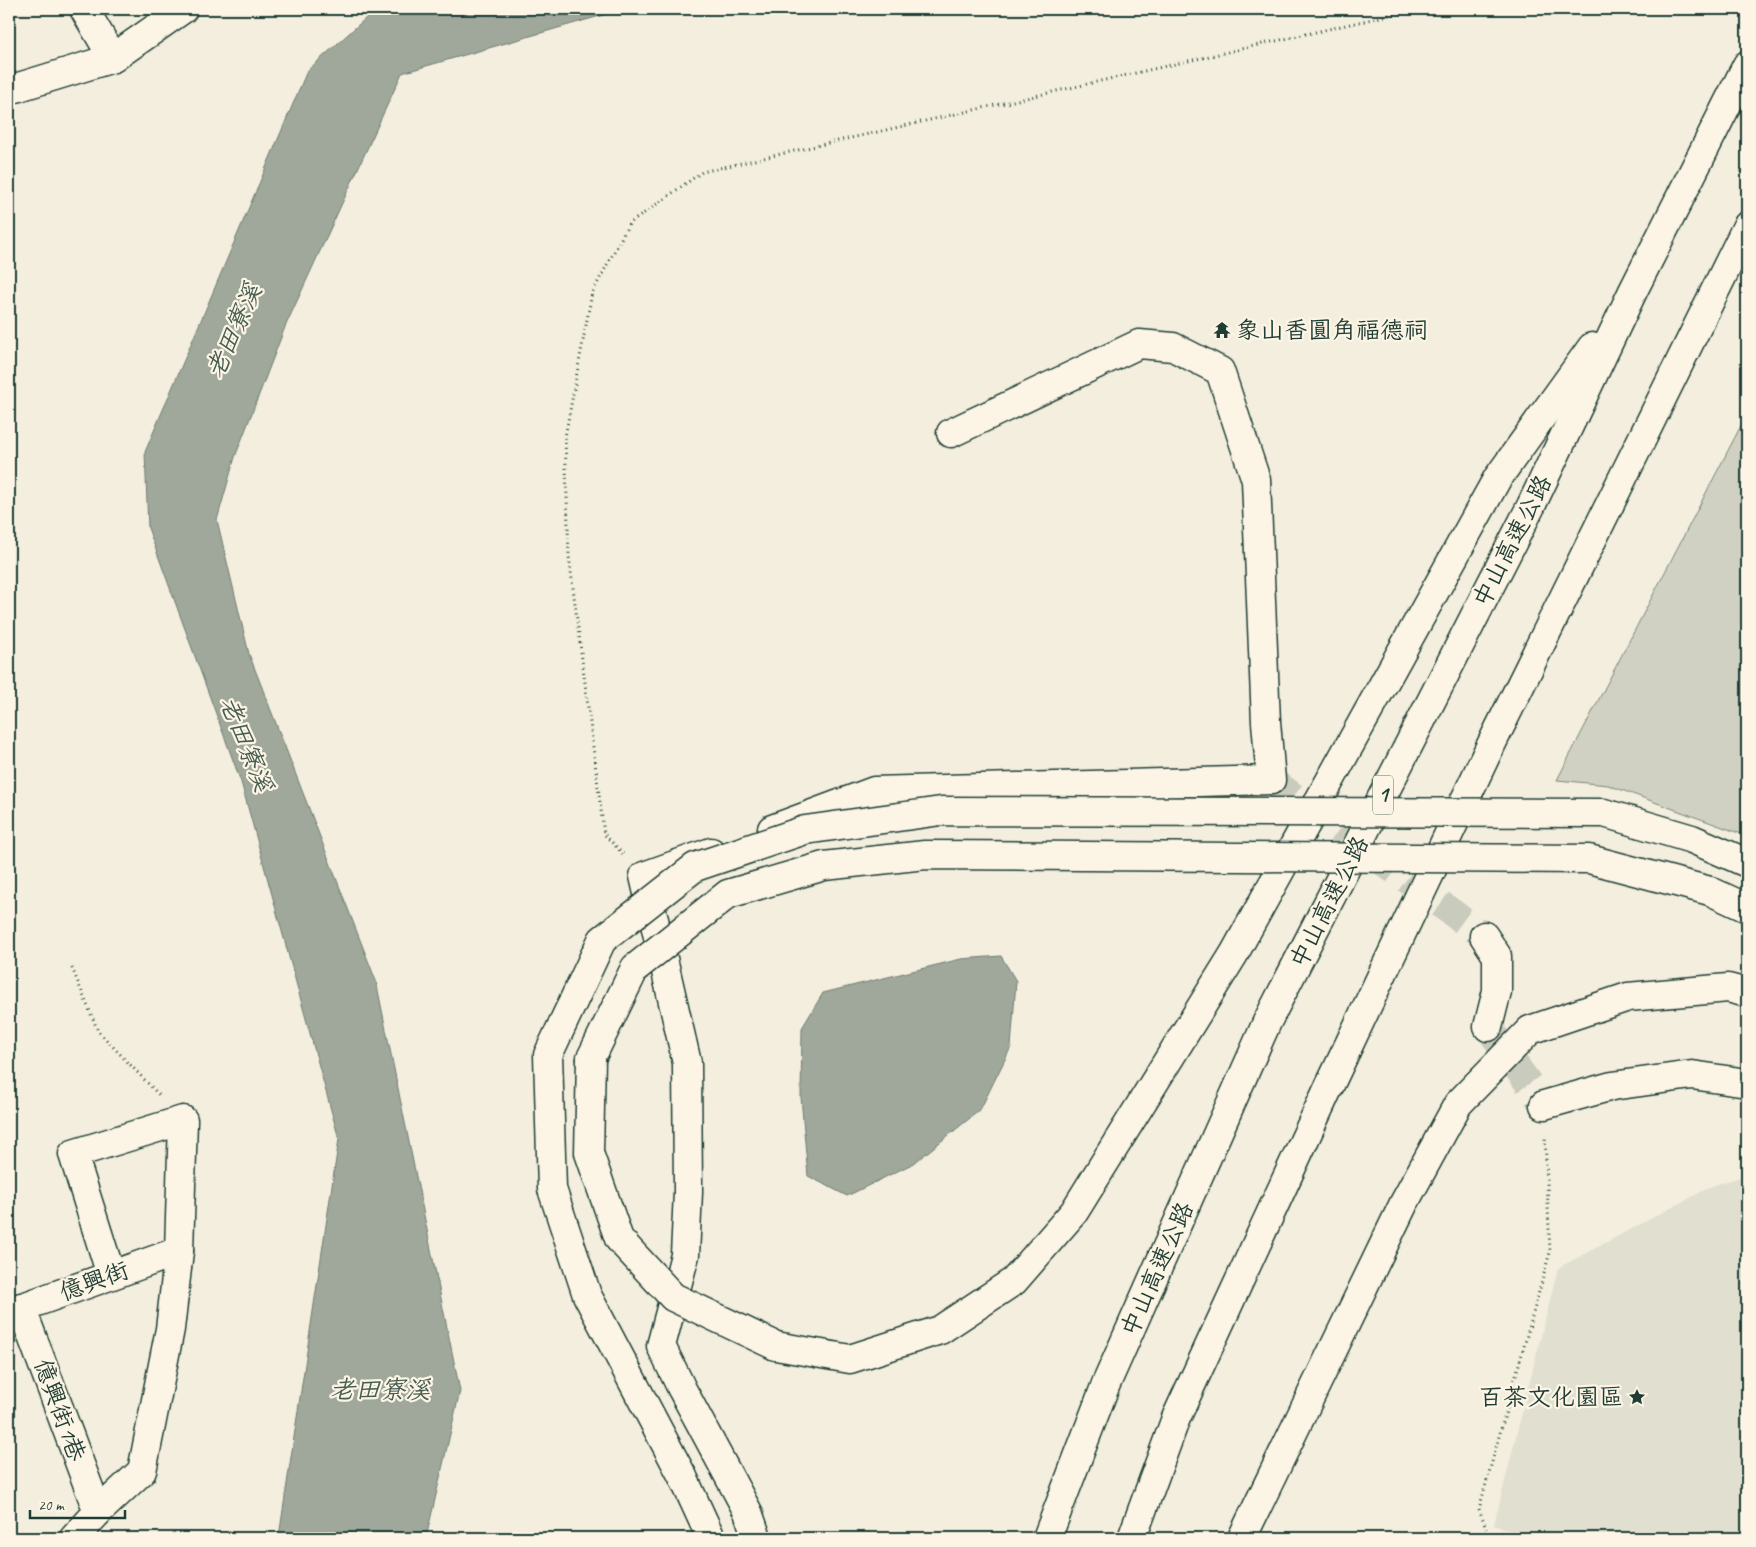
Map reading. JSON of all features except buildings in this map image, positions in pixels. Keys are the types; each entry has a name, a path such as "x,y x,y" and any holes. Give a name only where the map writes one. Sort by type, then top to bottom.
{"main road":[{"path":"84,9 112,58"},
{"path":"9,90 112,58 183,9"},
{"name":"中山高速公路","path":"1047,1538 1106,1384 1268,1022 1531,506 1633,291 1747,65"},
{"path":"1132,1538 1176,1418 1323,1099 1489,749 1747,226"},
{"path":"1633,291 1497,479 1234,954 1074,1212 1014,1280 940,1330 850,1359 776,1346 673,1297 619,1239 589,1153 590,1058 635,968 728,894 824,866 925,855 1589,859 1710,892 1747,908"},
{"path":"757,1538 748,1512 682,1389 662,1346 685,1255 688,1192 687,1063 644,876 874,791 1272,780 1266,722 1256,480 1220,371 1173,347 1139,344 951,433"},
{"path":"711,1538 682,1477 587,1295 552,1189 548,1055 602,940 695,867 805,830 942,812 1604,813 1692,839 1747,863"},
{"path":"1484,936 1497,956 1497,991 1488,1027"},
{"path":"1242,1538 1404,1203 1458,1104 1530,1030 1628,997 1728,988 1747,993"},
{"path":"1544,1105 1612,1086 1692,1075 1747,1083"},
{"path":"74,1538 98,1512 142,1471 170,1330 179,1251 183,1120 72,1154 112,1275"},
{"name":"億興街","path":"15,1310 179,1251"},
{"name":"億興街1巷","path":"15,1310 98,1512"}],"path":[{"path":"604,834 569,556 565,437 592,293 629,224 702,172 1416,9"},
{"path":"72,968 98,1030 183,1120"},
{"path":"1490,1538 1479,1509 1550,1252 1544,1105"}],"shaded area":[{"path":"1747,414 1747,836 1608,785 1557,780"},
{"name":"百茶文化園區","path":"1747,1175 1747,1538 1530,1538 1494,1525 1558,1268 1714,1185"}],"water":[{"name":"老田寮溪","path":"376,9 624,9 402,73 285,327 235,457 217,520 249,654 376,981 460,1391 426,1538 273,1538 280,1530 339,1139 241,782 148,528 145,452 307,71"},
{"path":"1001,956 1016,981 1011,1047 980,1110 914,1163 847,1196 808,1176 801,1097 802,1028 823,993 961,959"}],"tunnel":[{"path":"1271,780 1484,936"},
{"path":"1488,1027 1544,1105"}],"place":[{"name":"象山香圓角福德祠","path":"1222,330"},
{"name":"百茶文化園區","path":"1637,1397"}]}
